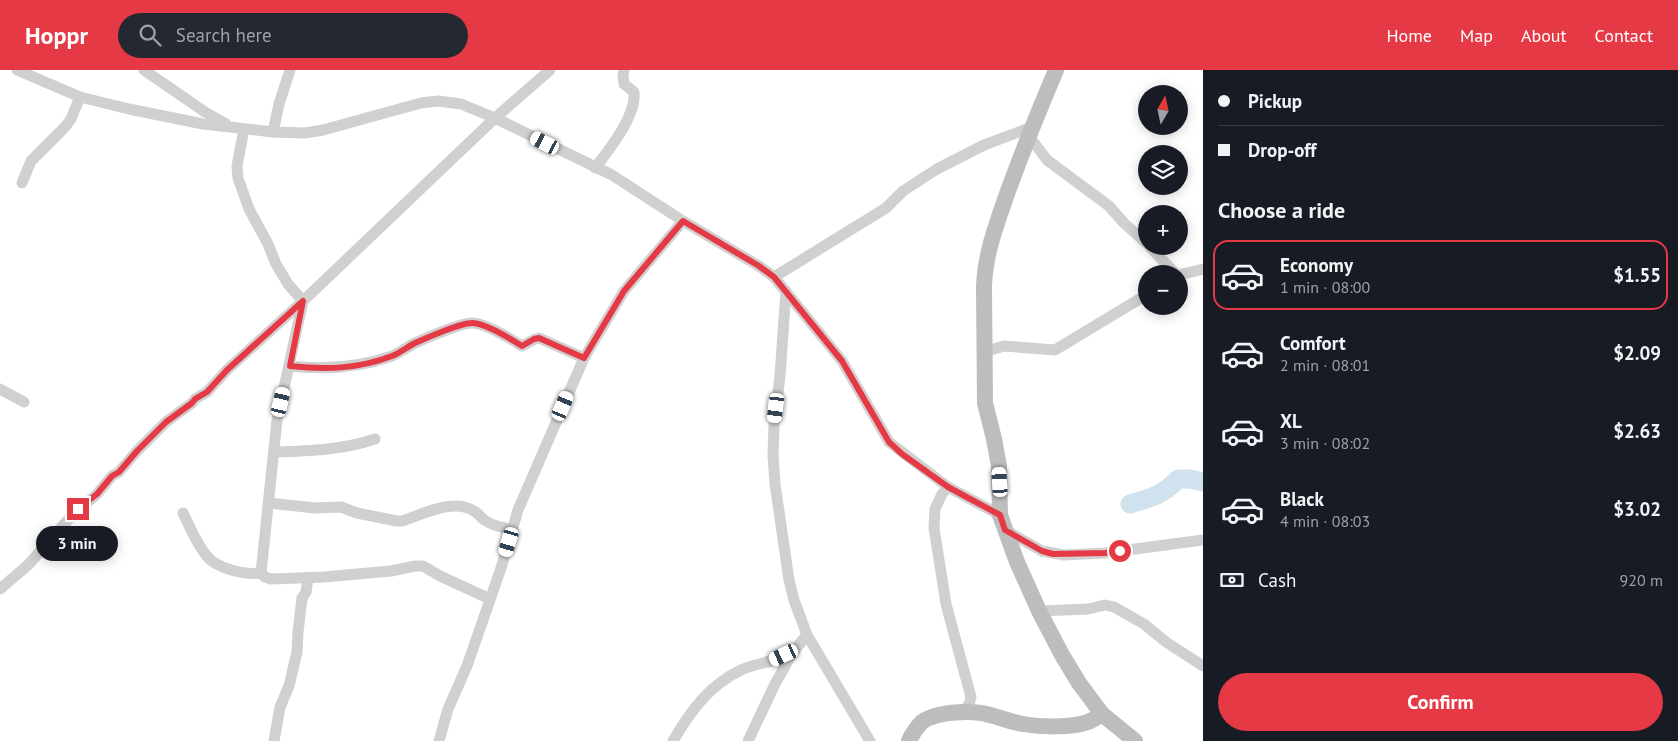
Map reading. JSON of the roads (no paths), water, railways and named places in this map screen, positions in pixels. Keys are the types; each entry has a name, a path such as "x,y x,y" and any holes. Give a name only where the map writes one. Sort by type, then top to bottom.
{"street":[{"path":"17,70 80,97 172,118 272,132 305,133 323,130 421,103 438,101 461,104 495,118 612,175 774,277 842,361 889,442 902,454 948,487 1042,551 1064,555 1105,553 1203,540"},
{"path":"144,70 205,112 240,129"},
{"path":"272,132 290,70"},
{"path":"0,589 28,564 68,520 97,494 112,476 119,472 166,422 207,392 227,370 303,301 495,118 550,70"},
{"path":"596,168 619,136 635,100 634,92 624,84 624,70"},
{"path":"1056,70 1030,131 988,250 985,269 984,352 986,403 999,466 1003,523 1017,562 1039,611 1079,683 1102,714 1135,741"},
{"path":"22,183 31,161 71,119 80,97"},
{"path":"240,129 238,178 249,209 268,244 276,264 288,284 303,301"},
{"path":"1030,131 1046,160 1109,206 1138,236"},
{"path":"774,277 886,208 903,191 937,169 984,145 1030,131"},
{"path":"439,741 448,709 490,599 525,492 584,358 624,291 683,221"},
{"path":"1158,255 1168,265"},
{"path":"1188,272 1203,269"},
{"path":"786,291 780,376 774,425 775,484 789,580 807,635 870,741"},
{"path":"984,352 1004,346 1055,350 1138,299"},
{"path":"261,574 270,503 277,420 303,301"},
{"path":"290,366 318,369 362,365 394,356 415,343 450,329 473,323 500,333 522,346 539,338 584,358"},
{"path":"0,390 24,402"},
{"path":"275,452 329,450 354,446 375,439"},
{"path":"948,487 942,494 935,509 934,528 946,604 972,697 969,705 962,712"},
{"path":"270,503 315,508 341,507 357,513 397,522 402,522 440,508 456,506 468,508 476,512 490,524 500,528 513,529"},
{"path":"183,513 206,556 216,564 229,569 261,574 271,578 308,578 391,571 423,566 490,599"},
{"path":"274,741 280,707 288,691 297,652 302,598 306,592 308,578"},
{"path":"1039,611 1080,609 1106,605 1114,607 1144,624 1203,666"},
{"path":"748,741 775,684 794,650 807,635"},
{"path":"673,741 697,703 720,682 741,670 775,659 794,650"},
{"path":"909,741 922,722 932,716 962,712 988,714 1025,725 1061,726 1089,722 1102,714"}],"waterway":[{"path":"1130,504 1156,495 1167,489 1178,479 1203,482"}]}
